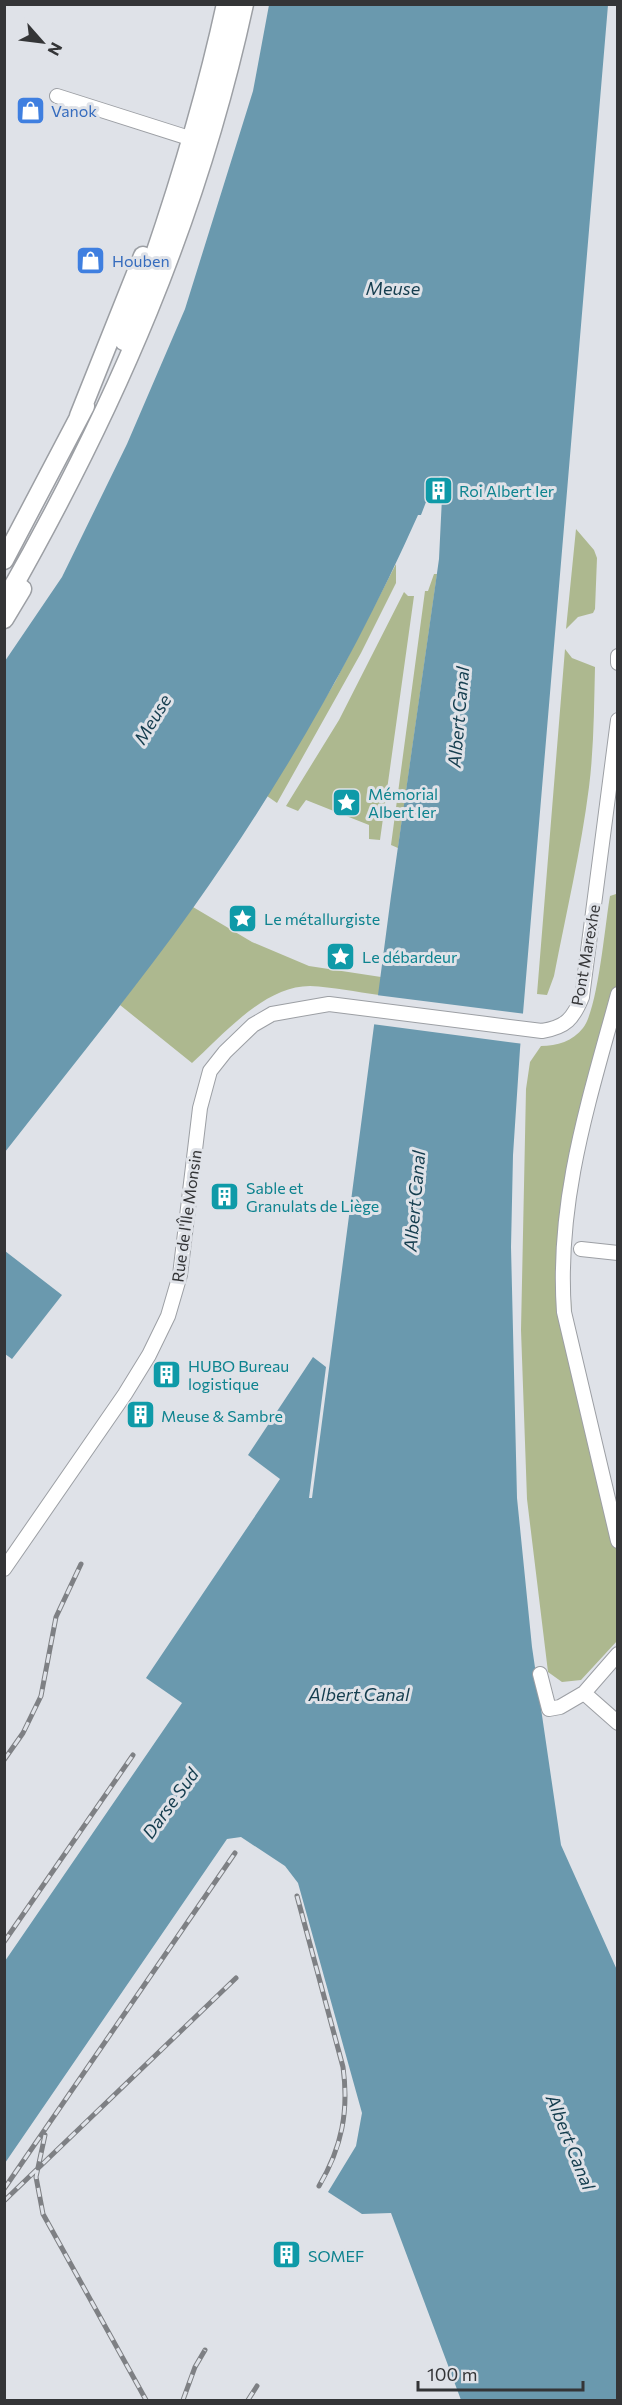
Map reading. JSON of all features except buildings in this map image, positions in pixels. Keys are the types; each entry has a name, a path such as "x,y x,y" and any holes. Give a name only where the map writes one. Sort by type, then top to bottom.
{"main road":[{"path":"80,416 139,265 183,136 216,4"},
{"path":"5,592 93,415 121,349 159,244 201,108 226,4"},
{"path":"4,619 55,531 100,442 128,378 196,185 224,90 244,4"},
{"path":"4,560 99,382 145,270 159,244"},
{"path":"5,592 74,475 149,313"}],"street":[{"path":"57,96 183,136"},
{"name":"Pont Marexhe","path":"369,1009 538,1031 556,1029 569,1023 582,998 618,720"},
{"path":"618,994 574,1161 563,1229 561,1274 564,1312 618,1541"},
{"name":"Rue de l'Île Monsin","path":"4,1569 125,1394 149,1355 168,1316 180,1275 200,1108 210,1071 253,1025 272,1014 329,1004 369,1009"},
{"path":"581,1249 618,1253"},
{"path":"540,1674 549,1709 560,1707 584,1693 618,1654"},
{"path":"584,1693 618,1723"}],"green space":[{"path":"576,529 594,550 597,558 595,609 593,613 578,617 566,629"},
{"path":"396,564 396,583 361,653 277,803 267,796 335,682"},
{"path":"434,574 437,574 398,848 391,845 425,591 428,591"},
{"path":"404,592 408,596 414,596 380,840 369,839 369,825 306,800 298,811 286,806 339,720"},
{"path":"565,649 572,658 595,667 593,742 586,811 578,858 554,976 547,995 537,994"},
{"path":"617,887 617,1006 578,1159 568,1243 572,1317 617,1514 617,1641 581,1680 562,1682 548,1672 527,1499 521,1330 526,1089 530,1062 541,1046 559,1044 570,1039 579,1033 588,1018 597,985 610,896 616,894"},
{"path":"193,907 252,942 309,966 381,977 379,995 336,988 310,986 293,988 277,994 245,1014 192,1063 120,1005"}],"water":[{"path":"269,5 608,5 520,1049 513,1155 511,1247 517,1498 532,1647 561,1845 617,1970 617,2400 461,2400 391,2213 362,2214 328,2192 356,2146 362,2113 298,1883 285,1866 241,1837 227,1839 5,2163 5,1961 182,1703 146,1678 280,1479 248,1455 313,1357 326,1367 309,1498 312,1498 391,896 439,559 443,477 440,476 431,489 421,515 418,515 343,667 256,814 193,908 124,1001 5,1152 5,661 62,577 127,444 185,309 253,91"},
{"path":"5,1251 62,1295 12,1359 5,1354"}],"pier":[{"path":"376,995 526,1014 524,1044 372,1024"}],"railway":[{"path":"4,1760 23,1733 41,1696 56,1617 81,1564"},
{"path":"4,1942 133,1755"},
{"path":"4,2189 235,1853"},
{"path":"297,1896 343,2067 345,2083 342,2128 333,2157 319,2186"},
{"path":"4,2201 236,1978"},
{"path":"45,2135 36,2177 43,2214 146,2400"},
{"path":"183,2400 195,2367 205,2350"},
{"path":"248,2400 257,2386"}],"place":[{"name":"Vanok","path":"30,110"},
{"name":"Houben","path":"91,260"},
{"name":"Roi Albert Ier","path":"438,490"},
{"name":"Mémorial Albert Ier","path":"347,802"},
{"name":"Le métallurgiste","path":"243,918"},
{"name":"Le débardeur","path":"341,956"},
{"name":"Sable et Granulats de Liège","path":"225,1196"},
{"name":"HUBO Bureau logistique","path":"167,1374"},
{"name":"Meuse & Sambre","path":"140,1415"},
{"name":"SOMEF","path":"287,2255"}],"water label":[{"name":"Meuse","path":"393,288"},
{"name":"Albert Canal","path":"458,717"},
{"name":"Meuse","path":"152,719"},
{"name":"Albert Canal","path":"414,1201"},
{"name":"Albert Canal","path":"359,1694"},
{"name":"Darse Sud","path":"170,1803"},
{"name":"Albert Canal","path":"571,2142"}]}
